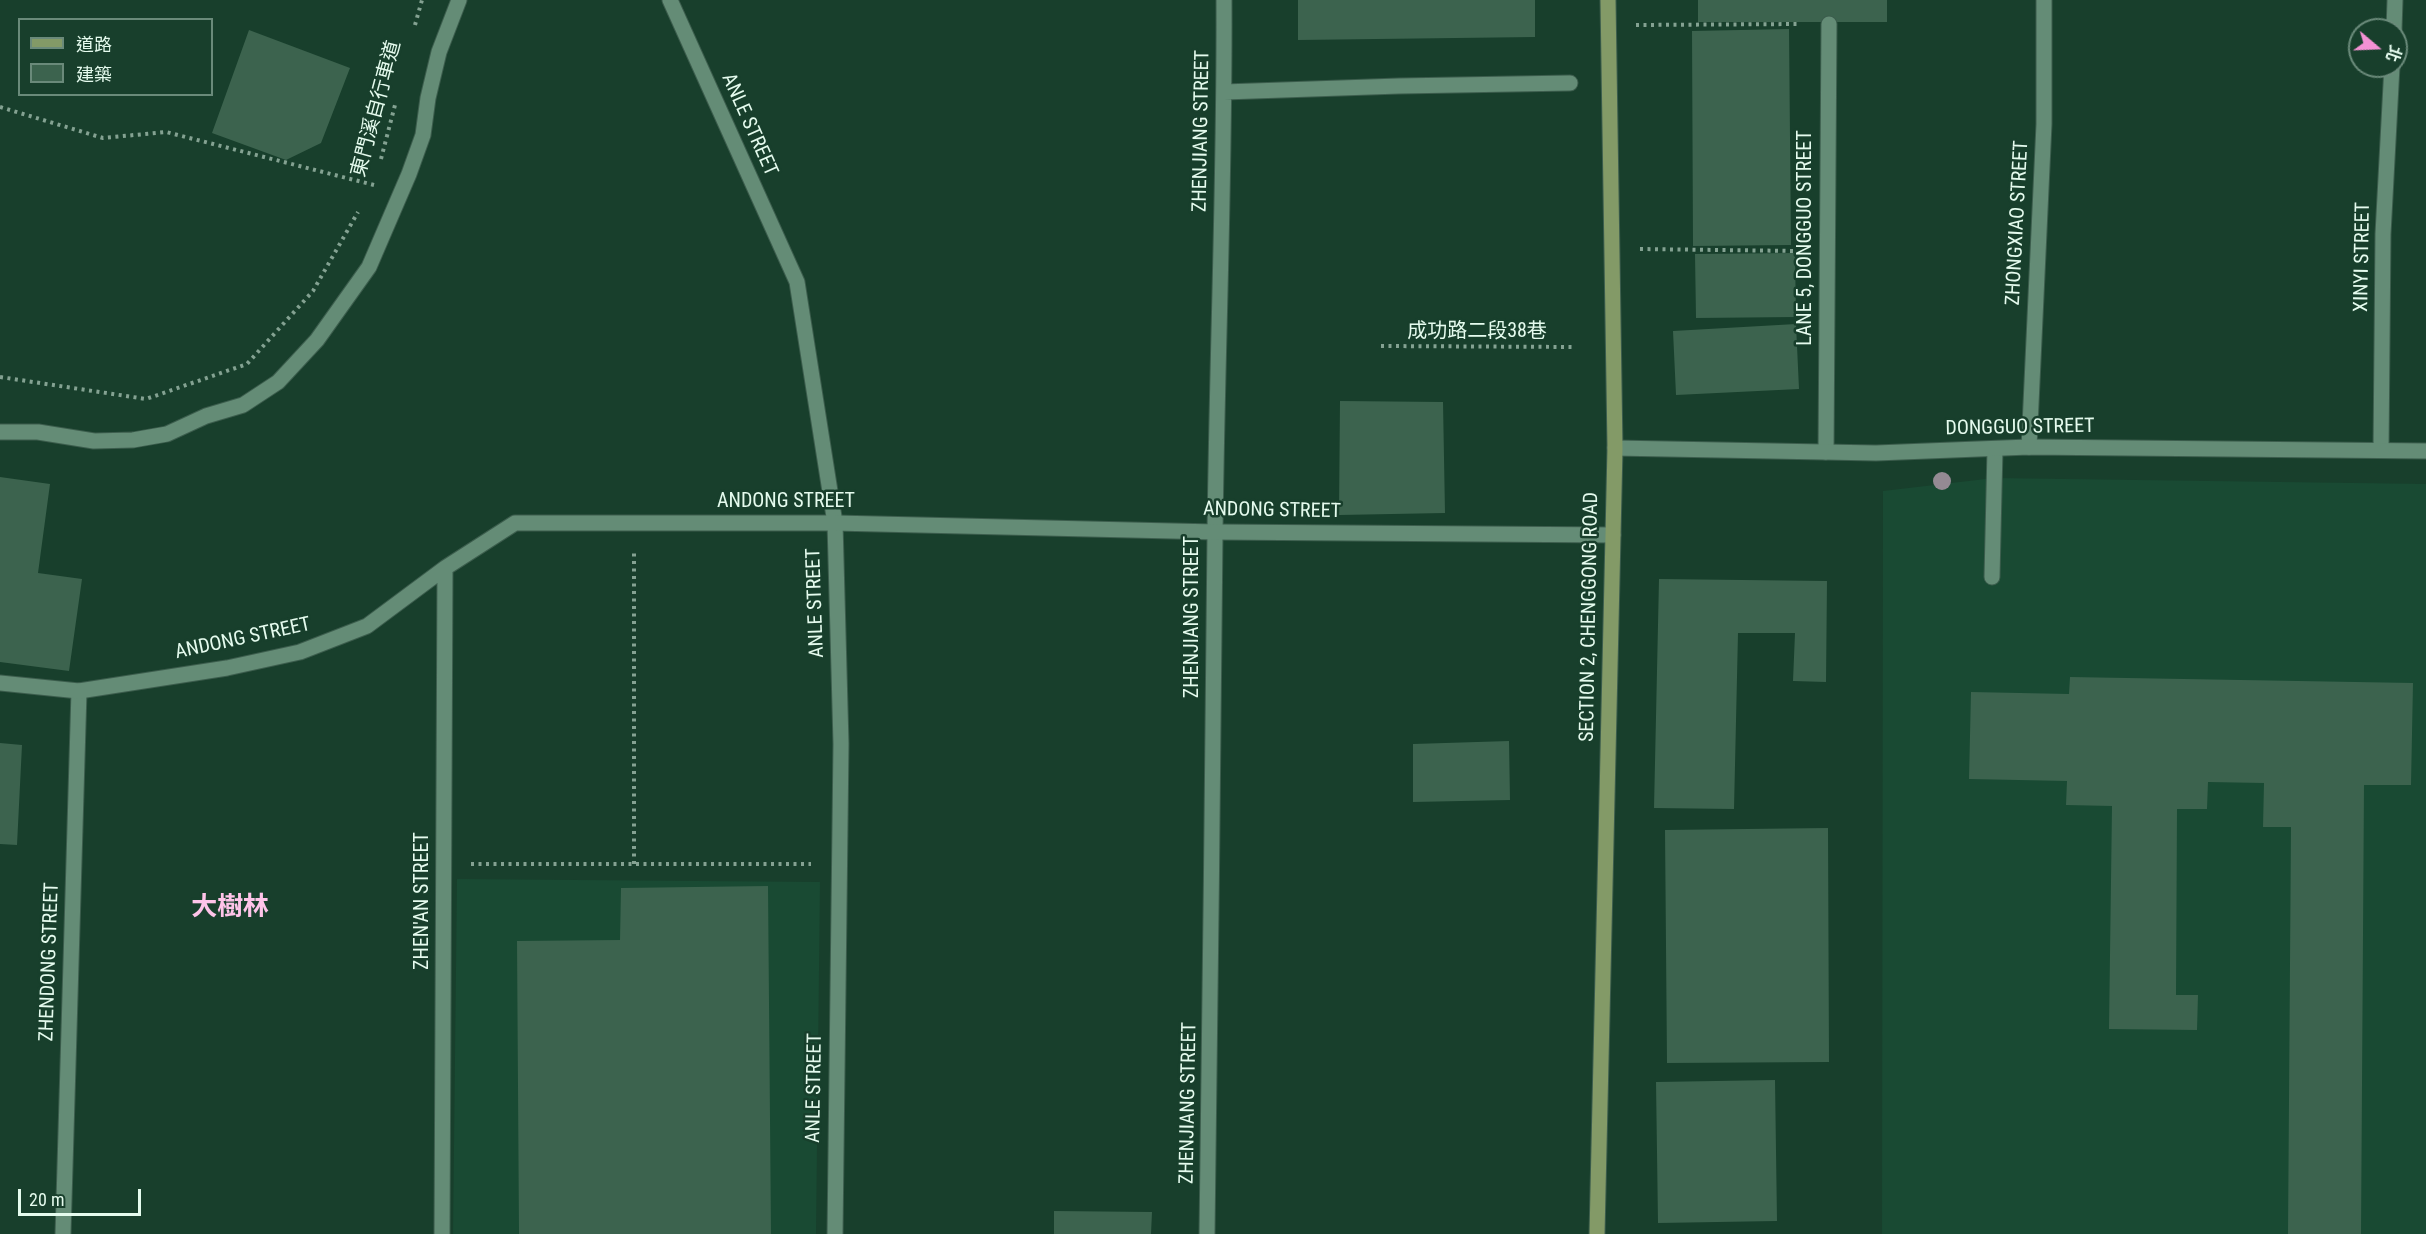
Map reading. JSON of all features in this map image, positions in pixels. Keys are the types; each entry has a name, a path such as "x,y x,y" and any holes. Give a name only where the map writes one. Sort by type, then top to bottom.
{"street":[{"path":"0,432 38,432 94,441 133,440 166,434 206,416 243,405 278,381 317,340 369,267 419,144 439,52 459,0"},
{"name":"ANLE STREET","path":"670,0 797,282 835,523 841,744 835,1234"},
{"name":"ZHENJIANG STREET","path":"1208,1234 1215,532 1224,0"},
{"name":"SECTION 2, CHENGGONG ROAD","path":"1597,1234 1615,448 1608,0"},
{"name":"ZHONGXIAO STREET","path":"2029,447 2044,124 2044,0"},
{"path":"2394,18 2395,0"},
{"name":"LANE 5, DONGGUO STREET","path":"1826,452 1829,24"},
{"name":"XINYI STREET","path":"2381,450 2383,234 2391,78"},
{"path":"1224,92 1570,83"},
{"name":"DONGGUO STREET","path":"1615,448 1876,453 2029,447 2426,452"},
{"path":"1992,577 1995,449"},
{"name":"ANDONG STREET","path":"0,683 79,692 227,668 300,652 367,626 445,568 515,524 835,523 1215,532 1613,535"},
{"name":"ZHEN'AN STREET","path":"442,1234 445,568"},
{"name":"ZHENDONG STREET","path":"63,1234 79,692"}],"path":[{"name":"東門溪自行車道","path":"413,34 422,0"},
{"path":"1608,25 1829,24"},
{"name":"東門溪自行車道","path":"379,165 396,102"},
{"path":"0,107 103,138 166,132 374,185"},
{"name":"東門溪自行車道","path":"368,195 374,185 376,175"},
{"name":"東門溪自行車道","path":"0,377 146,399 247,364 313,291 363,204"},
{"path":"1612,249 1827,251"},
{"name":"成功路二段38巷","path":"1381,346 1573,347"},
{"path":"634,523 634,864"},
{"path":"444,864 839,864"}],"shaded area":[{"path":"1994,478 2426,484 2426,1234 1882,1234 1883,491"},
{"path":"457,879 820,882 816,1234 453,1234"}],"building":[{"path":"1298,0 1535,0 1535,37 1298,40"},
{"path":"1698,0 1887,0 1887,22 1698,22"},
{"path":"1789,29 1791,245 1693,246 1692,31"},
{"path":"249,30 350,68 321,143 286,160 212,133"},
{"path":"1795,253 1796,317 1696,318 1695,254"},
{"path":"1796,324 1799,389 1676,395 1673,331"},
{"path":"1340,401 1443,402 1445,513 1339,515"},
{"path":"0,477 50,484 38,573 82,579 69,671 0,662"},
{"path":"1659,579 1827,581 1826,682 1793,681 1795,633 1738,633 1734,809 1654,808"},
{"path":"2070,677 2413,683 2411,785 2364,785 2361,1234 2288,1234 2291,827 2263,827 2264,783 2208,782 2207,809 2177,809 2176,995 2198,995 2197,1030 2109,1029 2112,806 2066,805 2067,781 1969,779 1971,692 2069,694"},
{"path":"1509,741 1510,800 1413,802 1413,744"},
{"path":"0,743 22,745 17,845 0,844"},
{"path":"1828,828 1829,1062 1667,1063 1665,830"},
{"path":"768,886 771,1234 519,1234 517,941 620,940 621,888"},
{"path":"1775,1080 1777,1221 1658,1223 1656,1082"},
{"path":"1054,1211 1152,1212 1151,1234 1054,1234"}],"district":[{"name":"大樹林","path":"230,908"}]}
